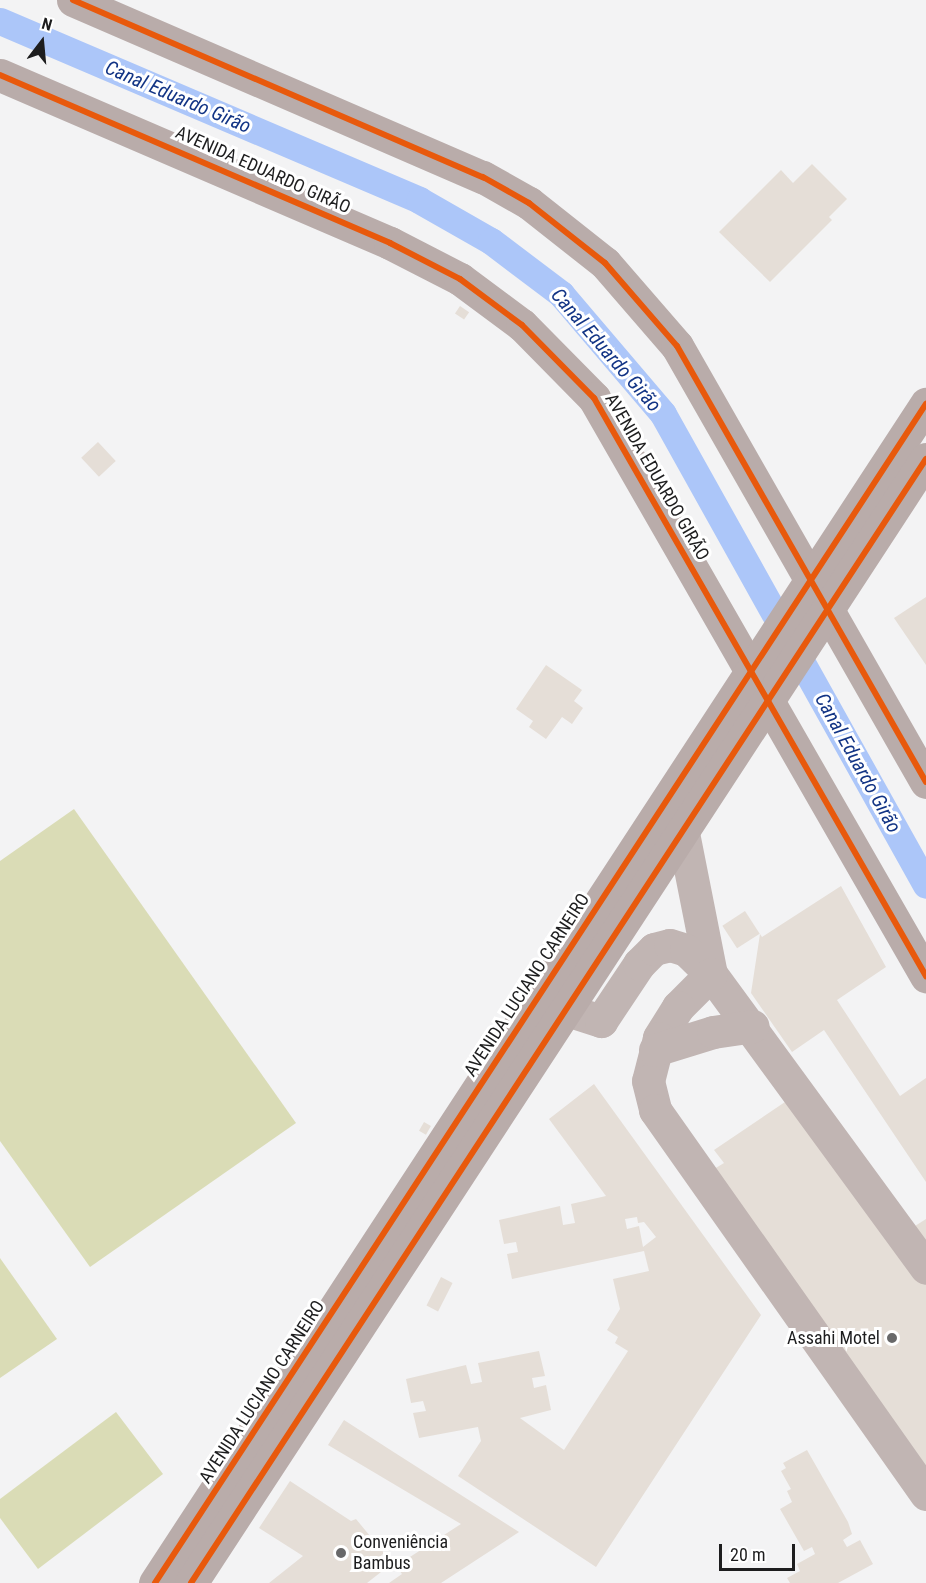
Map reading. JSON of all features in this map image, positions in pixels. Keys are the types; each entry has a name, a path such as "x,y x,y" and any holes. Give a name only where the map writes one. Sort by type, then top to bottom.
{"main road":[{"path":"72,0 483,177 565,229 605,263 677,346 814,604 926,782"},
{"name":"AVENIDA EDUARDO GIRÃO","path":"0,75 390,243 460,279 522,325 594,398 757,659 926,976"},
{"name":"AVENIDA LUCIANO CARNEIRO","path":"155,1583 176,1551 274,1429 567,1010 776,692 814,604 926,404"},
{"name":"AVENIDA LUCIANO CARNEIRO","path":"195,1581 274,1429 757,659 814,604 926,459"}],"street":[{"path":"683,833 711,974"},
{"path":"567,1010 601,1021 639,964 654,948 670,945 686,950 711,974 753,1026 926,1268"},
{"path":"711,974 678,1007 654,1050 648,1092 655,1110 926,1494"},
{"path":"654,1050 713,1032 753,1026"},
{"path":"176,1551 195,1581"}],"green space":[{"path":"74,809 296,1123 90,1267 0,1141 0,861"},
{"path":"0,1258 57,1339 0,1378"},
{"path":"116,1412 163,1474 38,1569 0,1518 0,1499"}],"building":[{"path":"812,164 847,199 829,217 832,220 770,282 719,232 781,170 793,183"},
{"path":"460,306 469,312 464,320 455,313"},
{"path":"98,442 116,461 99,477 81,458"},
{"path":"926,597 926,665 894,618"},
{"path":"546,665 582,690 574,701 583,708 572,724 562,717 546,739 529,727 533,721 516,709"},
{"path":"841,886 886,967 837,1000 900,1096 926,1078 926,1182 824,1030 792,1052 751,993 760,934 762,937"},
{"path":"745,911 760,934 737,948 722,926"},
{"path":"594,1084 761,1315 596,1567 458,1476 481,1441 478,1427 419,1438 413,1413 426,1411 423,1401 411,1403 406,1379 466,1365 471,1384 482,1382 478,1363 539,1351 545,1376 532,1378 534,1388 546,1385 551,1410 520,1418 564,1450 628,1351 615,1343 618,1337 607,1330 620,1309 613,1279 649,1271 644,1251 512,1279 507,1254 518,1252 516,1242 504,1244 499,1220 560,1206 563,1225 575,1223 571,1204 606,1196 549,1119","holes":["637,1217 638,1223 644,1222 656,1237 643,1247 639,1226 627,1229 625,1219"]},
{"path":"785,1102 926,1274 926,1480 714,1169 724,1163 714,1150"},
{"path":"424,1122 431,1126 426,1135 419,1131"},
{"path":"926,1219 926,1242 915,1226"},
{"path":"441,1277 453,1283 438,1311 426,1306"},
{"path":"344,1420 519,1532 441,1583 389,1583 402,1574 396,1566 461,1524 328,1445"},
{"path":"807,1450 848,1522 852,1534 843,1540 847,1547 860,1540 873,1564 838,1583 790,1583 787,1578 800,1571 797,1564 815,1554 812,1547 804,1551 780,1509 792,1502 787,1491 791,1489 781,1471 786,1468 783,1463"},
{"path":"290,1481 351,1521 356,1519 384,1553 374,1562 381,1572 367,1583 269,1583 303,1556 259,1528"}],"waterway":[{"name":"Canal Eduardo Girão","path":"0,21 419,200 491,241 561,294 663,414 926,885"}],"cycle path":[{"path":"73,0 483,177 529,203 605,263 677,346 926,782"},
{"path":"0,75 390,243 460,279 522,325 594,398 926,976"},
{"path":"155,1583 926,404"},
{"path":"191,1583 926,459"}],"place":[{"name":"Assahi Motel","path":"892,1338"},
{"name":"Conveniência Bambus","path":"341,1553"}]}
